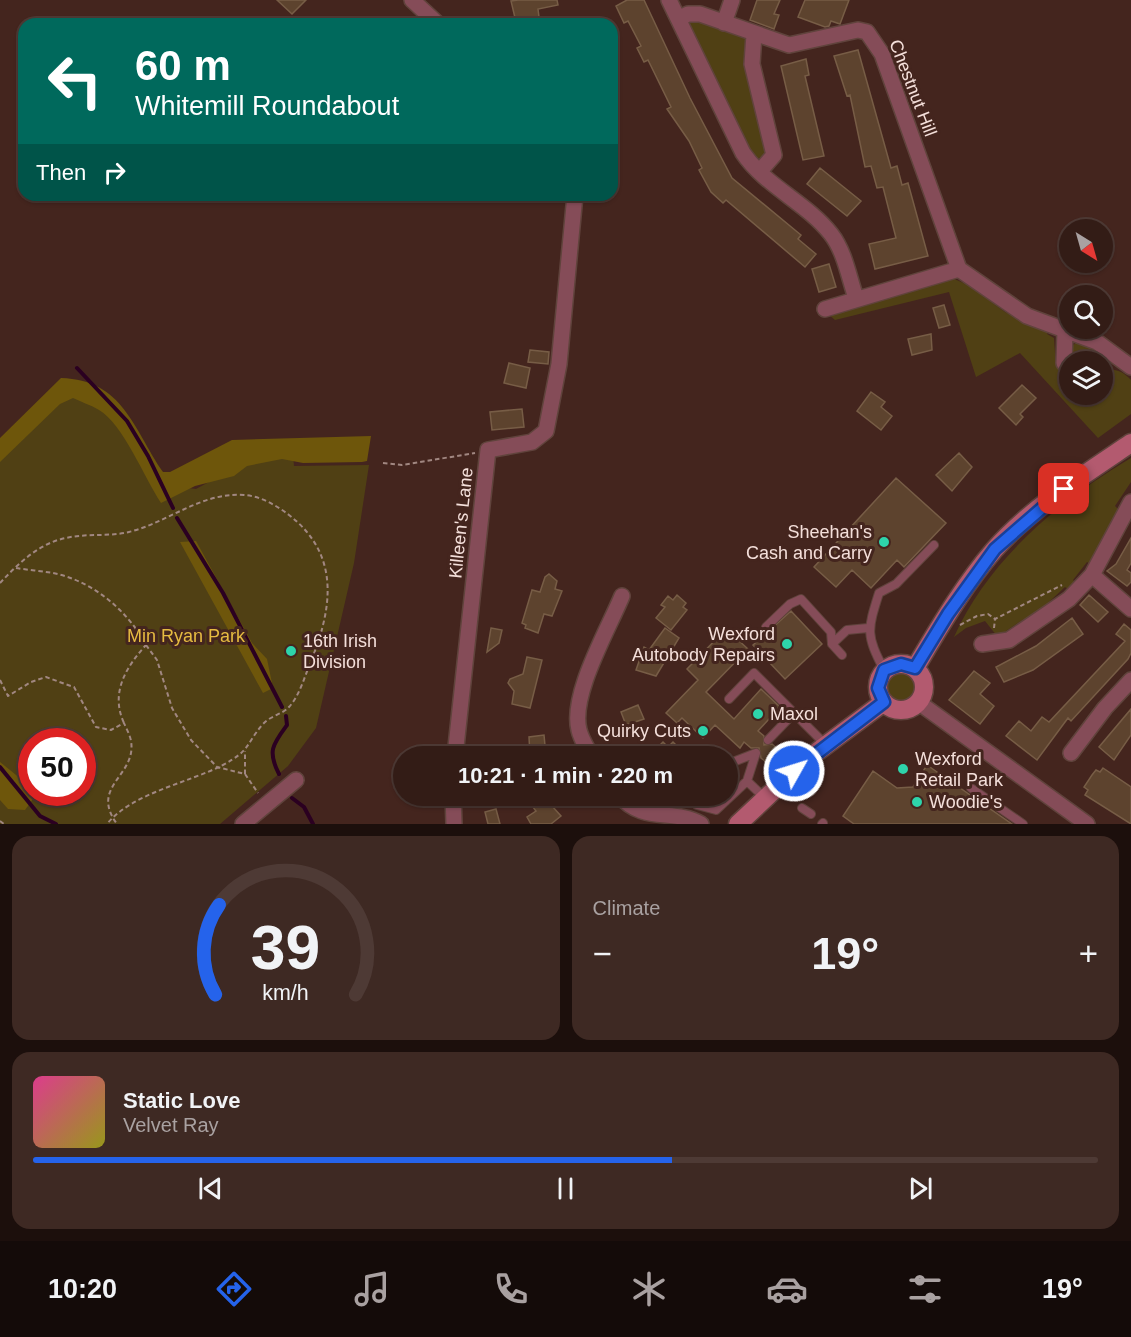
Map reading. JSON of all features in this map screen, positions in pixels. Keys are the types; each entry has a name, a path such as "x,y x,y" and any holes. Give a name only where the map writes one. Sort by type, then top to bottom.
{"main road":[{"path":"915,668 939,628 995,549 1055,496 1131,443"},
{"path":"901,664 915,668 923,680 924,688 918,702 905,709 897,709 884,702 878,688 884,670 901,664"},
{"path":"738,824 806,760 884,702"}],"street":[{"path":"412,0 432,18"},
{"path":"669,0 680,18 743,153 760,171 831,233 843,256 856,298"},
{"path":"724,23 732,0"},
{"name":"Chestnut Hill","path":"680,18 688,14 700,14 789,45 858,30 869,35 882,54 959,269"},
{"path":"754,34 752,64 774,155 760,171"},
{"name":"Killeen's Lane","path":"456,746 488,450 532,442 546,431 559,364 574,201"},
{"path":"825,309 959,269 1027,316 1059,329"},
{"path":"1088,339 1097,342 1126,363"},
{"path":"987,643 1009,640 1043,619 1078,589 1092,575 1131,502"},
{"path":"1092,575 1131,609"},
{"path":"586,746 579,730 579,709 583,688 622,597"},
{"path":"1071,753 1105,708 1131,680"},
{"path":"918,702 1087,824"},
{"path":"243,824 296,780"},
{"path":"453,806 454,824"},
{"path":"628,806 644,813 693,819 701,824"}],"lane":[{"path":"884,670 873,649 868,628 879,593 896,584 934,544"},
{"path":"766,627 790,604 801,599 831,632 832,644 842,655"},
{"path":"832,644 847,630 868,628"},
{"path":"729,699 754,672 826,745"},
{"path":"768,740 794,712"},
{"path":"738,760 756,753 747,781 738,789"},
{"path":"747,781 765,798"},
{"path":"970,788 1023,824"},
{"path":"701,806 716,810 720,806"},
{"path":"802,808 811,814"}],"path":[{"path":"383,463 402,465 488,450"},
{"path":"0,583 15,567 46,544 66,537 112,535 132,531 198,502 224,495 246,495 262,499 297,521 313,538 324,557 328,580 322,631 299,689 288,708 264,723 245,751 217,767 149,795 112,818 107,824"},
{"path":"15,567 55,574 99,594 121,610 136,627 157,660 172,708 182,727 217,767 245,774"},
{"path":"987,643 995,619 1050,589 1066,583 1078,589"},
{"path":"939,628 951,632 976,616 988,614 995,619"},
{"path":"117,824 107,810 107,800 111,787 131,753 131,740 124,723 119,697 123,674 146,645"},
{"path":"0,680 8,696 31,682 46,677 74,687 96,727 111,730 124,723"},
{"path":"245,751 245,774 261,798"},
{"path":"0,821 4,824"}],"green space":[{"path":"697,19 749,40 766,154 759,158 753,158 690,30 690,23"},
{"path":"952,278 968,285 1005,312 1048,331 1047,334 1054,338 1056,367 1059,369 1059,396 1020,353 976,377 949,292 835,320 828,314"},
{"path":"1076,342 1098,351 1072,351"},
{"path":"1113,370 1125,374 1131,380 1131,414 1098,438 1068,405 1113,405"},
{"name":"Min Ryan Park","path":"67,381 114,412 164,485 196,489 240,465 293,456 294,466 369,465 354,563 316,728 288,766 220,824 0,824 0,449"},
{"path":"1131,458 1131,482 1115,506 1118,509 1091,564 1087,562 1073,580 1076,583 1069,590 1065,587 1049,602 1052,606 1049,608 1046,605 1028,618 1028,624 1024,619 1006,631 1008,635 997,636 985,621 966,628 954,637 968,609 986,582 1029,534 1078,493"},
{"path":"902,671 913,675 917,686 913,697 902,701 891,697 887,686 891,675"}],"shaded area":[{"path":"61,378 82,381 99,387 113,397 134,423 163,472 170,472 232,440 371,436 367,461 303,463 282,459 247,466 234,476 195,486 161,503 125,439 108,417 99,410 73,398 60,404 0,462 0,438"},
{"path":"196,541 252,643 267,659 273,688 263,693 180,542"},
{"path":"0,762 18,777 18,806 28,806 25,810 8,809 0,800"}],"building":[{"path":"277,0 306,0 292,14"},
{"path":"557,0 558,5 538,9 539,17 515,18 511,1"},
{"path":"627,0 644,0 690,98 732,178 801,235 798,239 816,254 805,267 726,200 723,203 711,192 699,170 702,168 689,141 667,109 671,107 648,60 644,62 637,48 641,46 628,21 624,23 616,6"},
{"path":"757,0 780,0 774,14 779,15 774,29 750,20"},
{"path":"805,0 849,0 840,24 831,21 829,26 825,27 798,17"},
{"path":"858,50 891,168 897,166 902,185 908,183 928,256 875,269 869,244 896,238 883,187 877,188 871,166 865,167 850,95 847,96 834,56"},
{"path":"806,59 809,75 805,76 824,156 803,160 781,66"},
{"path":"820,168 861,201 847,216 807,184"},
{"path":"829,264 836,287 819,292 812,269"},
{"path":"944,305 950,325 939,328 933,308"},
{"path":"931,334 932,350 912,355 908,339"},
{"path":"530,350 549,352 548,364 528,362"},
{"path":"509,363 530,368 526,388 504,383"},
{"path":"1022,385 1036,398 1020,414 1023,417 1016,425 999,408"},
{"path":"871,392 885,402 881,407 892,416 881,430 857,411"},
{"path":"522,409 524,427 492,430 490,412"},
{"path":"959,453 972,467 952,491 936,475"},
{"name":"Sheehan's Cash and Carry","path":"896,478 946,523 904,567 897,560 871,588 852,570 836,587 814,567"},
{"path":"1131,538 1131,563 1127,570 1131,573 1131,582 1127,586 1107,571 1116,564"},
{"path":"549,574 557,581 555,589 562,591 552,616 544,614 538,633 525,628 526,625 522,623 532,590 540,592 545,577"},
{"path":"677,595 686,603 683,607 687,610 671,630 656,618 665,607 661,605 668,596 673,600"},
{"path":"1089,595 1108,612 1098,622 1080,605"},
{"name":"Wexford Autobody Repairs","path":"791,611 822,644 785,679 753,645"},
{"path":"1072,618 1083,634 1033,670 1004,682 996,667 1036,646"},
{"path":"1124,624 1131,630 1131,653 1128,659 1071,721 1068,718 1037,760 1006,736 1019,721 1031,731 1042,717 1049,722 1125,641 1116,634"},
{"path":"491,628 502,630 499,643 487,652"},
{"path":"665,628 679,638 656,676 636,670 644,647 649,650"},
{"path":"726,629 748,649 706,692 734,719 761,689 780,707 758,731 764,736 764,745 772,744 778,749 766,762 761,758 759,748 751,748 744,742 740,748 715,725 703,738 682,718 677,723 666,713 698,680 687,669"},
{"path":"527,657 542,660 530,708 512,704 514,691 508,683 510,679 523,674"},
{"path":"974,671 990,683 980,694 994,706 980,724 949,700"},
{"path":"638,705 644,719 626,725 621,712"},
{"path":"1131,709 1131,735 1114,760 1099,747"},
{"path":"544,735 545,746 529,746 529,737"},
{"name":"Woodie's","path":"927,765 1012,824 854,824 843,816 873,771 897,788 913,787"},
{"path":"1103,768 1131,787 1131,824 1085,795 1088,790 1084,787 1096,770 1100,772"},
{"path":"532,806 552,806 561,816 551,824 531,824 527,817 536,811"},
{"path":"496,809 500,824 488,824 485,812"}],"waterway":[{"path":"77,368 127,421 148,456 173,508"},
{"path":"177,518 223,593 282,707"},
{"path":"279,774 273,759 273,748 287,725 286,716"},
{"path":"0,767 40,816 56,824"},
{"path":"292,798 304,807 313,824"}],"place":[{"name":"Sheehan's Cash and Carry","path":"884,542"},
{"name":"Wexford Autobody Repairs","path":"787,644"},
{"name":"16th Irish Division","path":"291,651"},
{"name":"Maxol","path":"758,714"},
{"name":"Quirky Cuts","path":"703,731"},
{"name":"Wexford Retail Park","path":"903,769"},
{"name":"Woodie's","path":"917,802"}],"route":[{"path":"794,771 884,702 878,688 878,681 884,670 894,664 915,668 948,614 995,549 1064,489"}]}
